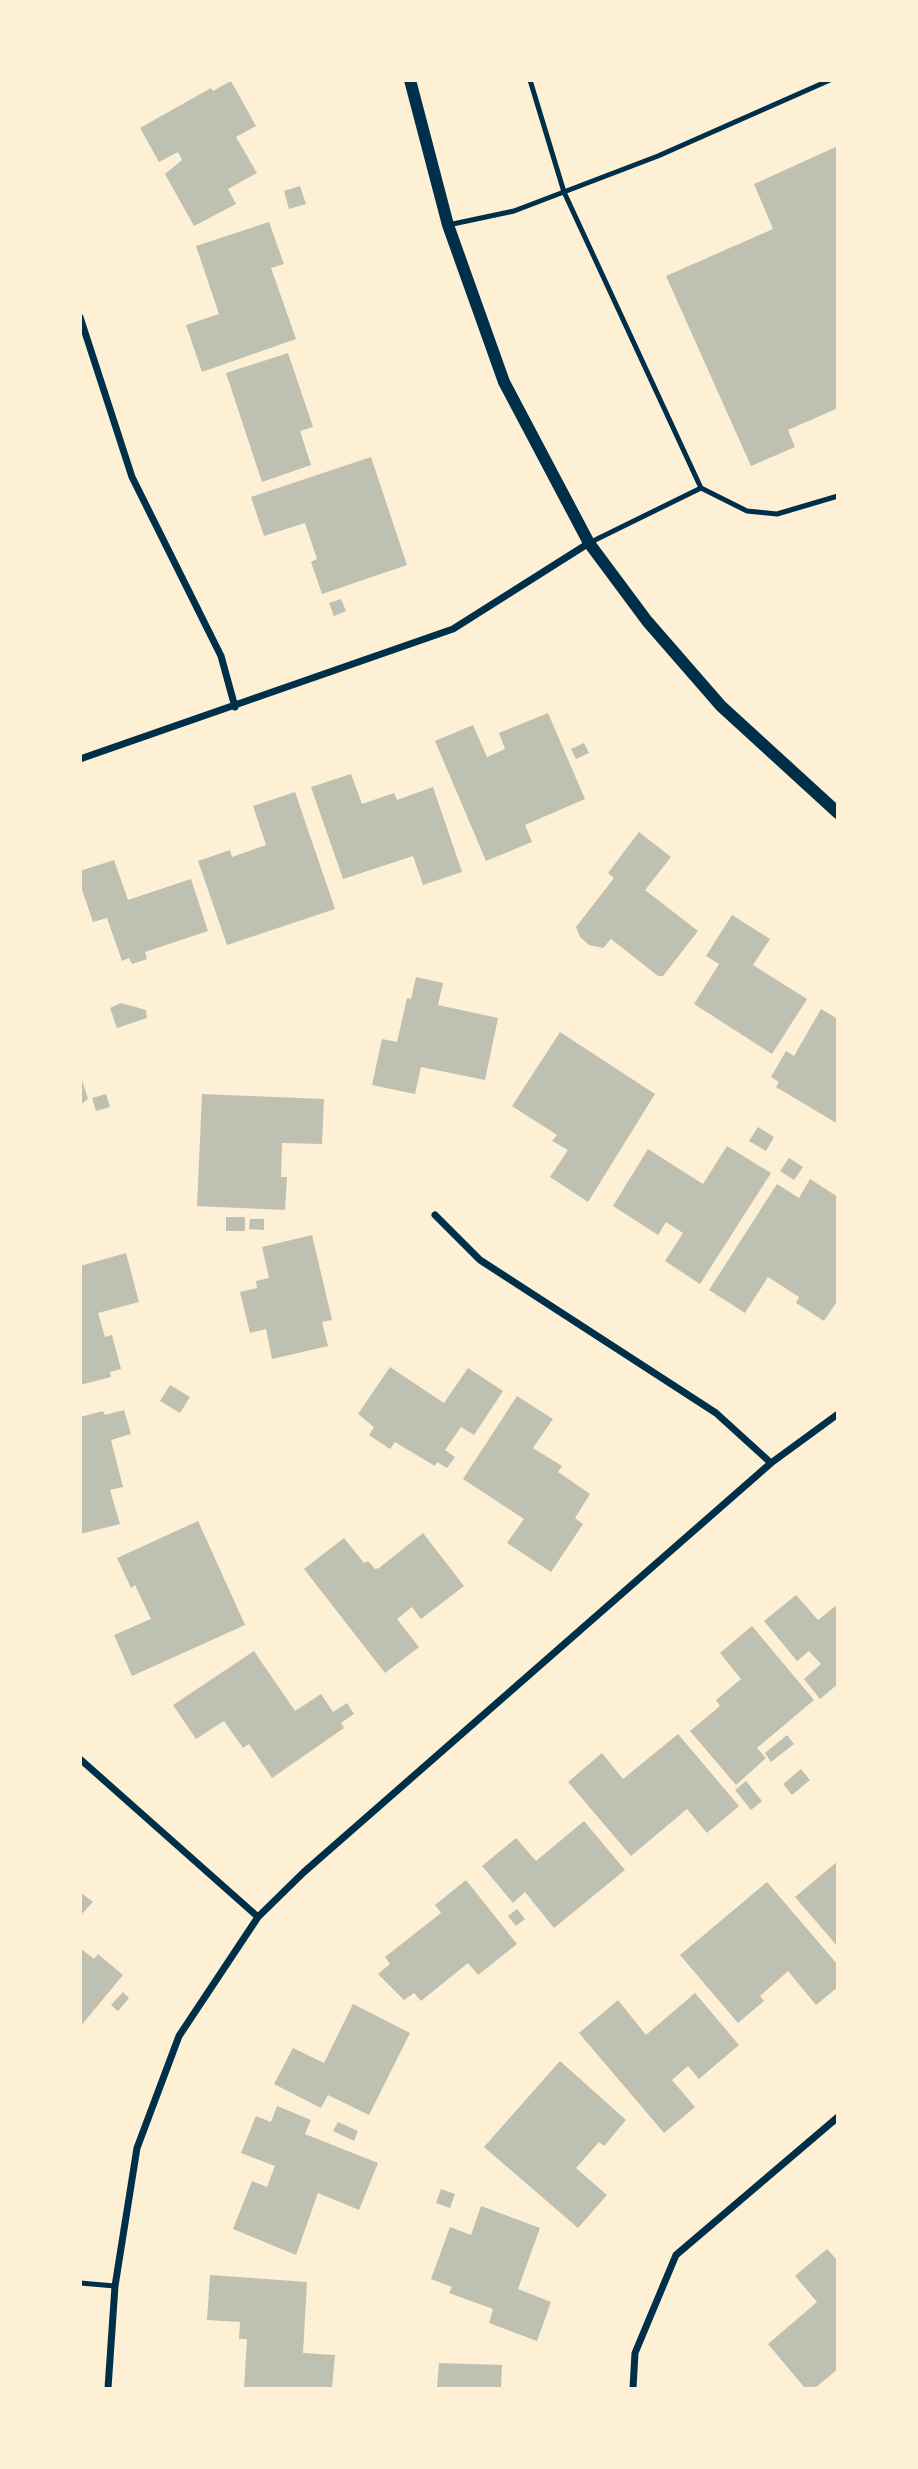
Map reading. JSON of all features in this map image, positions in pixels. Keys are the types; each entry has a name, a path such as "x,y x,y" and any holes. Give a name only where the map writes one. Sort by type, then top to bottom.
{"street":[{"path":"410,80 448,225 504,382 589,543 647,621 721,706 838,813"},
{"path":"80,317 132,477 222,656 235,707"},
{"path":"80,759 453,629 589,543"},
{"path":"435,1215 480,1260 716,1413 771,1463"},
{"path":"108,2389 115,2286 137,2148 179,2036 258,1917 304,1872 771,1463 838,1414"},
{"path":"80,1759 258,1917"},
{"path":"633,2389 635,2353 676,2255 838,2117"}],"lane":[{"path":"530,80 564,192 701,488 747,511 777,514 838,496"},
{"path":"448,225 514,211 658,156 830,80"},
{"path":"589,543 701,488"},
{"path":"80,2283 115,2286"}],"building":[{"path":"231,81 256,126 236,137 257,173 228,189 236,204 194,226 165,174 182,160 178,152 159,162 140,128 211,88 213,91"},
{"path":"838,146 838,408 788,430 795,447 751,466 666,276 773,229 754,184"},
{"path":"300,186 306,204 289,209 284,191"},
{"path":"269,222 284,264 271,268 296,339 202,372 186,325 219,314 196,246"},
{"path":"288,353 313,427 300,431 311,465 262,482 226,373"},
{"path":"371,457 407,565 322,594 311,562 317,559 305,523 264,536 251,497"},
{"path":"341,599 346,611 334,616 329,603"},
{"path":"548,713 585,799 525,825 532,842 486,861 435,741 473,725 487,757 505,749 499,733"},
{"path":"584,743 589,753 576,759 571,749"},
{"path":"351,774 362,804 394,793 397,800 433,787 462,872 423,885 413,856 343,879 311,787"},
{"path":"295,792 335,909 227,945 198,861 230,850 232,857 266,845 253,806"},
{"path":"639,832 671,857 645,890 698,931 663,976 658,976 611,939 603,948 589,945 580,937 576,927 614,878 608,873"},
{"path":"114,860 128,900 191,879 208,931 145,952 147,959 132,964 129,958 122,961 107,918 93,922 80,884 80,871"},
{"path":"732,915 770,939 753,965 807,999 772,1054 694,1004 719,964 706,956"},
{"path":"416,977 443,983 438,1005 498,1018 485,1080 421,1067 415,1094 372,1085 382,1039 397,1042 407,998 411,999"},
{"path":"121,1003 146,1010 147,1018 117,1028 110,1008"},
{"path":"821,1009 838,1019 838,1124 776,1087 779,1082 771,1077 786,1051 794,1056"},
{"path":"560,1032 655,1094 588,1202 550,1177 568,1150 552,1141 557,1135 512,1106"},
{"path":"80,1074 88,1099 80,1105"},
{"path":"106,1094 110,1107 96,1111 92,1098"},
{"path":"202,1094 324,1099 322,1144 282,1143 281,1177 287,1177 285,1210 197,1206"},
{"path":"758,1127 774,1137 766,1151 749,1141"},
{"path":"727,1146 771,1173 700,1284 665,1261 683,1233 666,1222 658,1235 613,1206 648,1149 703,1184"},
{"path":"789,1158 803,1167 794,1180 780,1171"},
{"path":"810,1179 838,1197 838,1300 824,1321 796,1303 799,1297 768,1277 745,1313 709,1290 777,1184 799,1198"},
{"path":"226,1217 245,1217 245,1231 226,1231"},
{"path":"250,1219 264,1219 264,1230 249,1229"},
{"path":"312,1235 332,1320 322,1322 328,1346 272,1359 266,1329 250,1333 240,1292 257,1288 256,1281 269,1278 262,1247"},
{"path":"126,1253 139,1302 98,1313 105,1337 112,1335 121,1369 110,1372 111,1377 80,1385 80,1266"},
{"path":"390,1367 444,1403 468,1368 503,1391 474,1435 461,1427 445,1450 455,1457 447,1468 437,1462 435,1466 395,1442 390,1449 369,1435 374,1427 358,1414"},
{"path":"170,1385 190,1397 180,1413 160,1401"},
{"path":"517,1396 553,1419 533,1448 562,1466 558,1472 590,1494 575,1518 583,1524 551,1572 507,1543 524,1519 463,1479"},
{"path":"124,1410 131,1434 111,1440 123,1487 110,1490 120,1524 80,1534 80,1417 103,1411 105,1415"},
{"path":"198,1521 245,1625 132,1676 114,1635 151,1619 135,1585 131,1588 117,1558"},
{"path":"423,1533 464,1586 421,1619 412,1607 397,1619 419,1647 385,1673 304,1569 344,1538 364,1563 368,1561 375,1569 379,1568"},
{"path":"796,1595 818,1620 838,1604 838,1684 820,1699 804,1679 821,1664 809,1651 797,1661 764,1621"},
{"path":"752,1626 814,1700 757,1748 766,1758 736,1785 690,1731 720,1706 716,1700 741,1679 720,1653"},
{"path":"254,1651 295,1711 321,1694 333,1712 347,1703 354,1714 341,1723 344,1728 272,1778 249,1744 243,1748 224,1721 196,1739 173,1705"},
{"path":"678,1734 739,1806 707,1833 687,1809 631,1856 568,1782 602,1753 623,1779"},
{"path":"787,1735 794,1744 771,1762 765,1753"},
{"path":"801,1769 810,1780 792,1795 783,1784"},
{"path":"746,1781 762,1801 751,1810 735,1790"},
{"path":"584,1821 625,1870 554,1928 525,1892 513,1903 482,1866 516,1838 536,1861"},
{"path":"838,1861 838,1947 795,1897"},
{"path":"466,1880 517,1944 478,1975 468,1963 421,2001 414,1993 404,2000 378,1974 390,1964 385,1957 441,1913 435,1905"},
{"path":"767,1882 838,1965 838,1987 816,2005 788,1971 760,1996 764,2001 738,2023 680,1955"},
{"path":"80,1892 93,1902 80,1916"},
{"path":"517,1909 525,1919 516,1926 508,1916"},
{"path":"80,1948 94,1959 98,1954 123,1975 80,2027"},
{"path":"123,1992 129,1998 118,2011 111,2005"},
{"path":"695,1993 739,2045 699,2079 688,2066 672,2080 695,2107 664,2133 579,2033 618,2000 646,2035"},
{"path":"353,2004 410,2033 369,2115 328,2095 321,2108 274,2084 293,2048 324,2063"},
{"path":"560,2061 626,2120 604,2146 599,2142 576,2168 607,2195 578,2228 484,2147"},
{"path":"277,2106 311,2120 305,2134 378,2163 359,2210 318,2193 296,2255 233,2229 252,2181 267,2187 275,2166 241,2153 256,2116 271,2122"},
{"path":"338,2122 358,2131 354,2141 333,2131"},
{"path":"441,2189 455,2194 450,2208 436,2203"},
{"path":"481,2206 540,2228 518,2289 551,2302 537,2341 489,2323 493,2309 449,2293 452,2287 431,2279 450,2227 471,2235"},
{"path":"827,2249 838,2261 838,2369 815,2388 805,2388 768,2344 817,2302 795,2276"},
{"path":"210,2275 307,2282 303,2353 335,2355 332,2388 244,2388 247,2339 239,2339 240,2322 207,2320"},
{"path":"439,2363 502,2365 501,2388 437,2388"}]}
